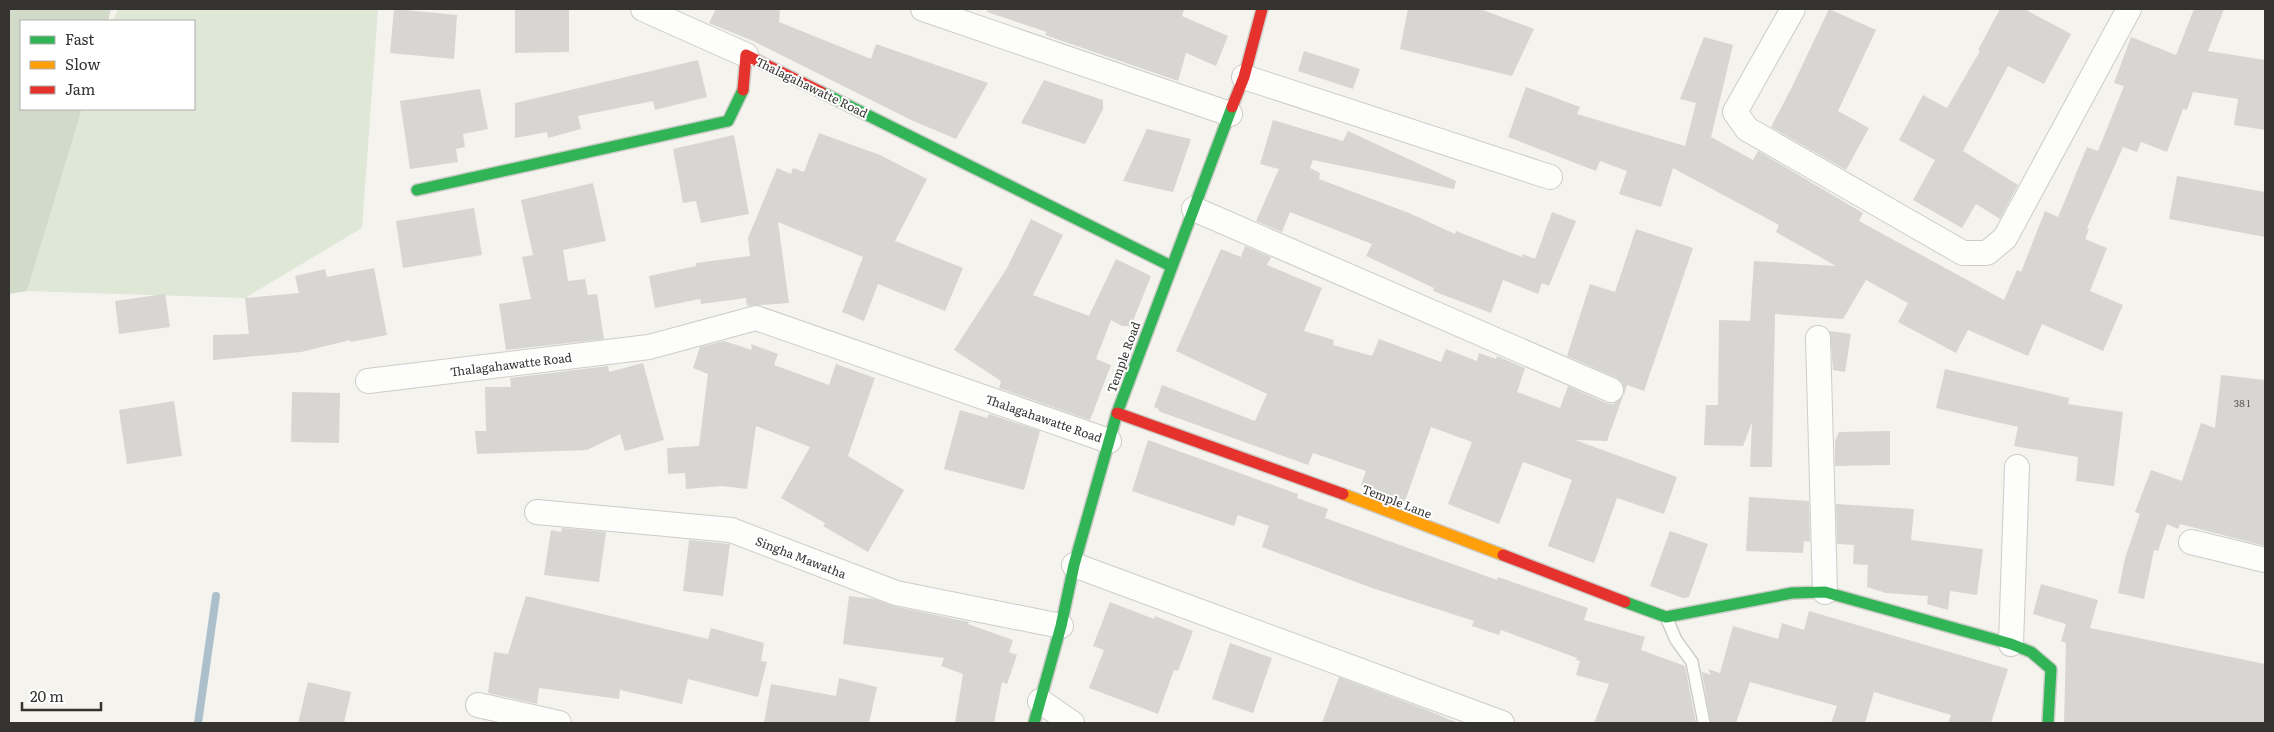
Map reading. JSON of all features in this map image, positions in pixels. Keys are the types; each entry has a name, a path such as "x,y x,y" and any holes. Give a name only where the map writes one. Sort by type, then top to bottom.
{"street":[{"path":"643,9 746,55"},
{"path":"923,9 1230,114"},
{"path":"1793,9 1735,112 1747,129 1963,253 1987,253 2005,238 2129,9"},
{"name":"Temple Road","path":"1034,723 1061,626 1074,565 1117,413 1171,266 1244,78 1258,10"},
{"name":"Thalagahawatte Road","path":"417,190 728,121 744,88 746,55 1171,266"},
{"path":"1244,78 1550,177"},
{"path":"1194,209 1611,390"},
{"name":"Thalagahawatte Road","path":"368,381 648,347 756,318 1109,441"},
{"path":"1818,338 1824,592"},
{"name":"Temple Lane","path":"1117,413 1252,460 1666,618"},
{"path":"2011,644 2017,467"},
{"name":"Singha Mawatha","path":"537,512 731,530 896,593 1061,626"},
{"path":"2190,542 2265,560"},
{"path":"1074,565 1502,723"},
{"path":"1666,618 1792,593 1824,592 2011,644 2031,652 2051,669 2048,723"},
{"path":"1040,700 1072,723"},
{"path":"478,705 559,723"}],"lane":[{"path":"1666,618 1676,640 1692,662 1704,723"}],"green space":[{"path":"9,9 111,9 108,20 20,20 20,110 82,110 27,291 9,294"},
{"path":"118,9 378,9 362,228 245,298 27,291 82,110 195,110 195,20 113,20"}],"building":[{"path":"394,9 457,15 454,59 390,53"},
{"path":"515,9 569,9 569,52 515,53"},
{"path":"716,9 780,9 779,22 871,59 876,44 988,83 956,139 911,120 753,41 709,23"},
{"path":"988,9 1184,9 1182,16 1228,36 1216,66 1186,53 1178,81 1045,35 1047,32 987,12"},
{"path":"1408,9 1480,9 1534,29 1512,76 1400,49"},
{"path":"1829,9 1876,30 1838,111 1869,128 1846,170 1771,127"},
{"path":"2000,9 2024,9 2071,34 2044,84 2008,66 1963,151 2018,185 2000,219 1976,204 1962,228 1913,200 1935,160 1899,140 1923,95 1947,108 1980,51 1978,50"},
{"path":"2194,9 2224,9 2208,51 2265,60 2265,130 2234,125 2238,99 2193,92 2187,110 2183,109 2167,152 2141,142 2137,152 2123,147 2087,228 2089,229 2085,239 2107,248 2090,291 2123,305 2103,351 2042,324 2028,356 1968,330 1956,353 1898,322 1908,303 1866,280 1843,319 1775,314 1772,467 1750,467 1752,422 1743,446 1704,445 1706,405 1718,405 1719,320 1750,321 1754,261 1836,266 1776,232 1779,225 1673,168 1661,207 1619,194 1627,171 1600,161 1596,171 1508,137 1526,87 1580,107 1577,114 1685,146 1696,103 1680,99 1704,37 1733,45 1711,137 1753,160 1758,151 1863,213 1859,221 2004,300 2017,270 2021,272 2045,211 2058,217 2087,147 2098,151 2124,86 2114,83 2131,37 2176,55"},
{"path":"1304,51 1360,69 1353,89 1298,71"},
{"path":"698,60 707,97 655,110 653,101 578,116 581,129 548,138 547,132 515,138 515,103"},
{"path":"1044,80 1103,100 1103,109 1085,144 1021,123"},
{"path":"480,89 488,129 463,134 465,147 456,149 458,162 410,169 400,101"},
{"path":"1273,120 1343,141 1348,131 1456,181 1454,189 1313,160 1310,168 1320,173 1319,179 1409,213 1455,234 1456,231 1522,257 1523,254 1535,259 1552,212 1576,221 1549,286 1542,283 1538,294 1503,280 1491,313 1433,291 1434,288 1366,256 1372,244 1290,212 1282,232 1256,221 1279,169 1260,164"},
{"path":"1147,129 1191,139 1173,192 1123,181"},
{"path":"819,133 880,155 927,179 895,241 963,268 945,311 878,284 864,321 842,312 863,257 778,222 789,303 747,306 746,298 701,304 700,299 655,308 649,276 696,266 696,263 750,256 748,238 777,168 791,174 793,168 804,172"},
{"path":"734,135 749,214 701,223 696,201 683,203 673,149"},
{"path":"2177,176 2265,192 2265,237 2169,219"},
{"path":"593,183 606,241 563,250 568,281 585,279 588,295 597,294 604,339 506,350 499,304 531,299 522,257 533,255 521,200"},
{"path":"474,208 482,255 403,268 396,221"},
{"path":"1031,219 1063,235 1033,295 1089,316 1116,259 1151,276 1131,326 1122,326 1111,320 1096,359 1111,365 1090,420 999,388 1001,381 954,350 1007,268"},
{"path":"1636,229 1693,248 1644,391 1627,385 1624,395 1622,382 1617,378 1567,356 1590,284 1615,292"},
{"path":"1245,246 1271,257 1267,265 1322,288 1304,331 1334,340 1333,345 1372,356 1379,339 1441,362 1446,349 1477,361 1479,353 1496,359 1497,356 1525,368 1517,392 1560,408 1568,386 1606,403 1613,404 1623,396 1607,441 1575,440 1677,477 1664,514 1617,498 1594,563 1548,546 1572,480 1523,462 1499,524 1448,504 1472,442 1431,427 1405,501 1361,485 1366,471 1313,453 1308,465 1158,411 1159,409 1154,407 1162,385 1255,421 1267,394 1176,351 1221,249 1241,257"},
{"path":"374,268 387,335 350,342 350,340 301,352 213,360 213,335 249,334 245,298 299,293 295,276 325,269 327,277"},
{"path":"165,294 170,327 119,334 115,301"},
{"path":"1830,331 1851,334 1845,372 1833,370"},
{"path":"724,341 752,350 751,344 778,354 774,365 829,385 836,364 875,378 848,456 904,490 868,552 823,526 825,523 781,498 810,447 756,426 747,489 723,486 686,489 685,473 668,474 667,448 699,446 708,374 693,368 700,347"},
{"path":"643,363 664,440 625,451 620,434 587,450 477,454 475,431 486,431 485,387 511,387 510,378 608,366 609,372"},
{"path":"1945,369 2069,398 2068,404 2123,412 2114,486 2076,481 2078,457 2014,446 2018,427 1936,408"},
{"path":"2221,375 2265,380 2265,546 2180,524 2178,529 2167,524 2158,551 2154,550 2144,599 2118,593 2125,558 2140,514 2135,512 2151,470 2182,481 2201,423 2215,428"},
{"path":"292,392 340,393 339,443 291,442"},
{"path":"174,401 182,456 127,464 119,410"},
{"path":"960,410 987,418 989,414 1040,431 1024,490 944,469"},
{"path":"1890,431 1890,465 1835,466 1835,441 1839,432"},
{"path":"1148,440 1298,494 1297,498 1328,509 1325,518 1497,580 1498,577 1588,608 1584,620 1645,637 1641,650 1685,666 1696,723 1594,723 1609,684 1576,675 1580,661 1576,660 1577,658 1501,630 1499,635 1472,626 1474,621 1372,588 1262,547 1269,526 1238,515 1234,526 1132,491"},
{"path":"1749,497 1809,501 1810,542 1804,541 1803,553 1746,551"},
{"path":"1836,504 1914,509 1911,540 1983,549 1977,595 1950,591 1948,610 1927,604 1928,596 1886,593 1867,587 1868,565 1853,564 1854,545 1837,544"},
{"path":"562,528 606,532 599,582 544,575 551,530 561,532"},
{"path":"1670,531 1708,544 1689,597 1683,598 1650,586"},
{"path":"689,540 730,544 723,596 683,591"},
{"path":"2041,584 2098,600 2090,628 2265,664 2265,723 2064,723 2066,643 2061,641 2066,624 2033,614"},
{"path":"526,596 708,639 711,628 764,643 761,661 767,662 758,697 688,679 682,704 620,690 619,699 539,688 537,704 488,693 494,652 508,654"},
{"path":"849,596 874,599 893,606 969,622 968,624 1013,640 1009,652 1017,655 1007,684 1002,682 994,723 955,723 963,674 941,666 944,658 843,644"},
{"path":"1110,602 1154,619 1155,616 1193,631 1178,671 1174,670 1158,714 1089,688 1104,650 1093,646"},
{"path":"1809,611 2008,669 1991,723 1948,723 1951,715 1874,692 1865,723 1831,723 1837,706 1750,682 1736,723 1711,723 1702,672 1711,675 1708,669 1720,673 1733,626 1778,639 1782,623 1804,630"},
{"path":"1230,643 1272,658 1253,713 1212,699"},
{"path":"1339,677 1427,710 1458,723 1322,723"},
{"path":"839,678 877,687 869,723 764,723 771,684 836,696"},
{"path":"308,682 351,692 344,723 298,723"}],"waterway":[{"path":"198,723 216,596"}],"traffic: fast":[{"path":"417,190 728,121 743,90"},
{"path":"821,92 1171,266"},
{"path":"1034,723 1061,626 1074,565 1117,413 1232,107"},
{"path":"1625,602 1666,617 1792,593 1825,592 2011,644 2031,652 2051,669 2048,723"}],"traffic: slow":[{"path":"1343,494 1503,555"}],"traffic: jam":[{"path":"1232,107 1244,77 1262,9"},
{"path":"743,90 746,55 821,92"},
{"path":"1117,413 1343,494"},
{"path":"1503,555 1625,602"}]}
